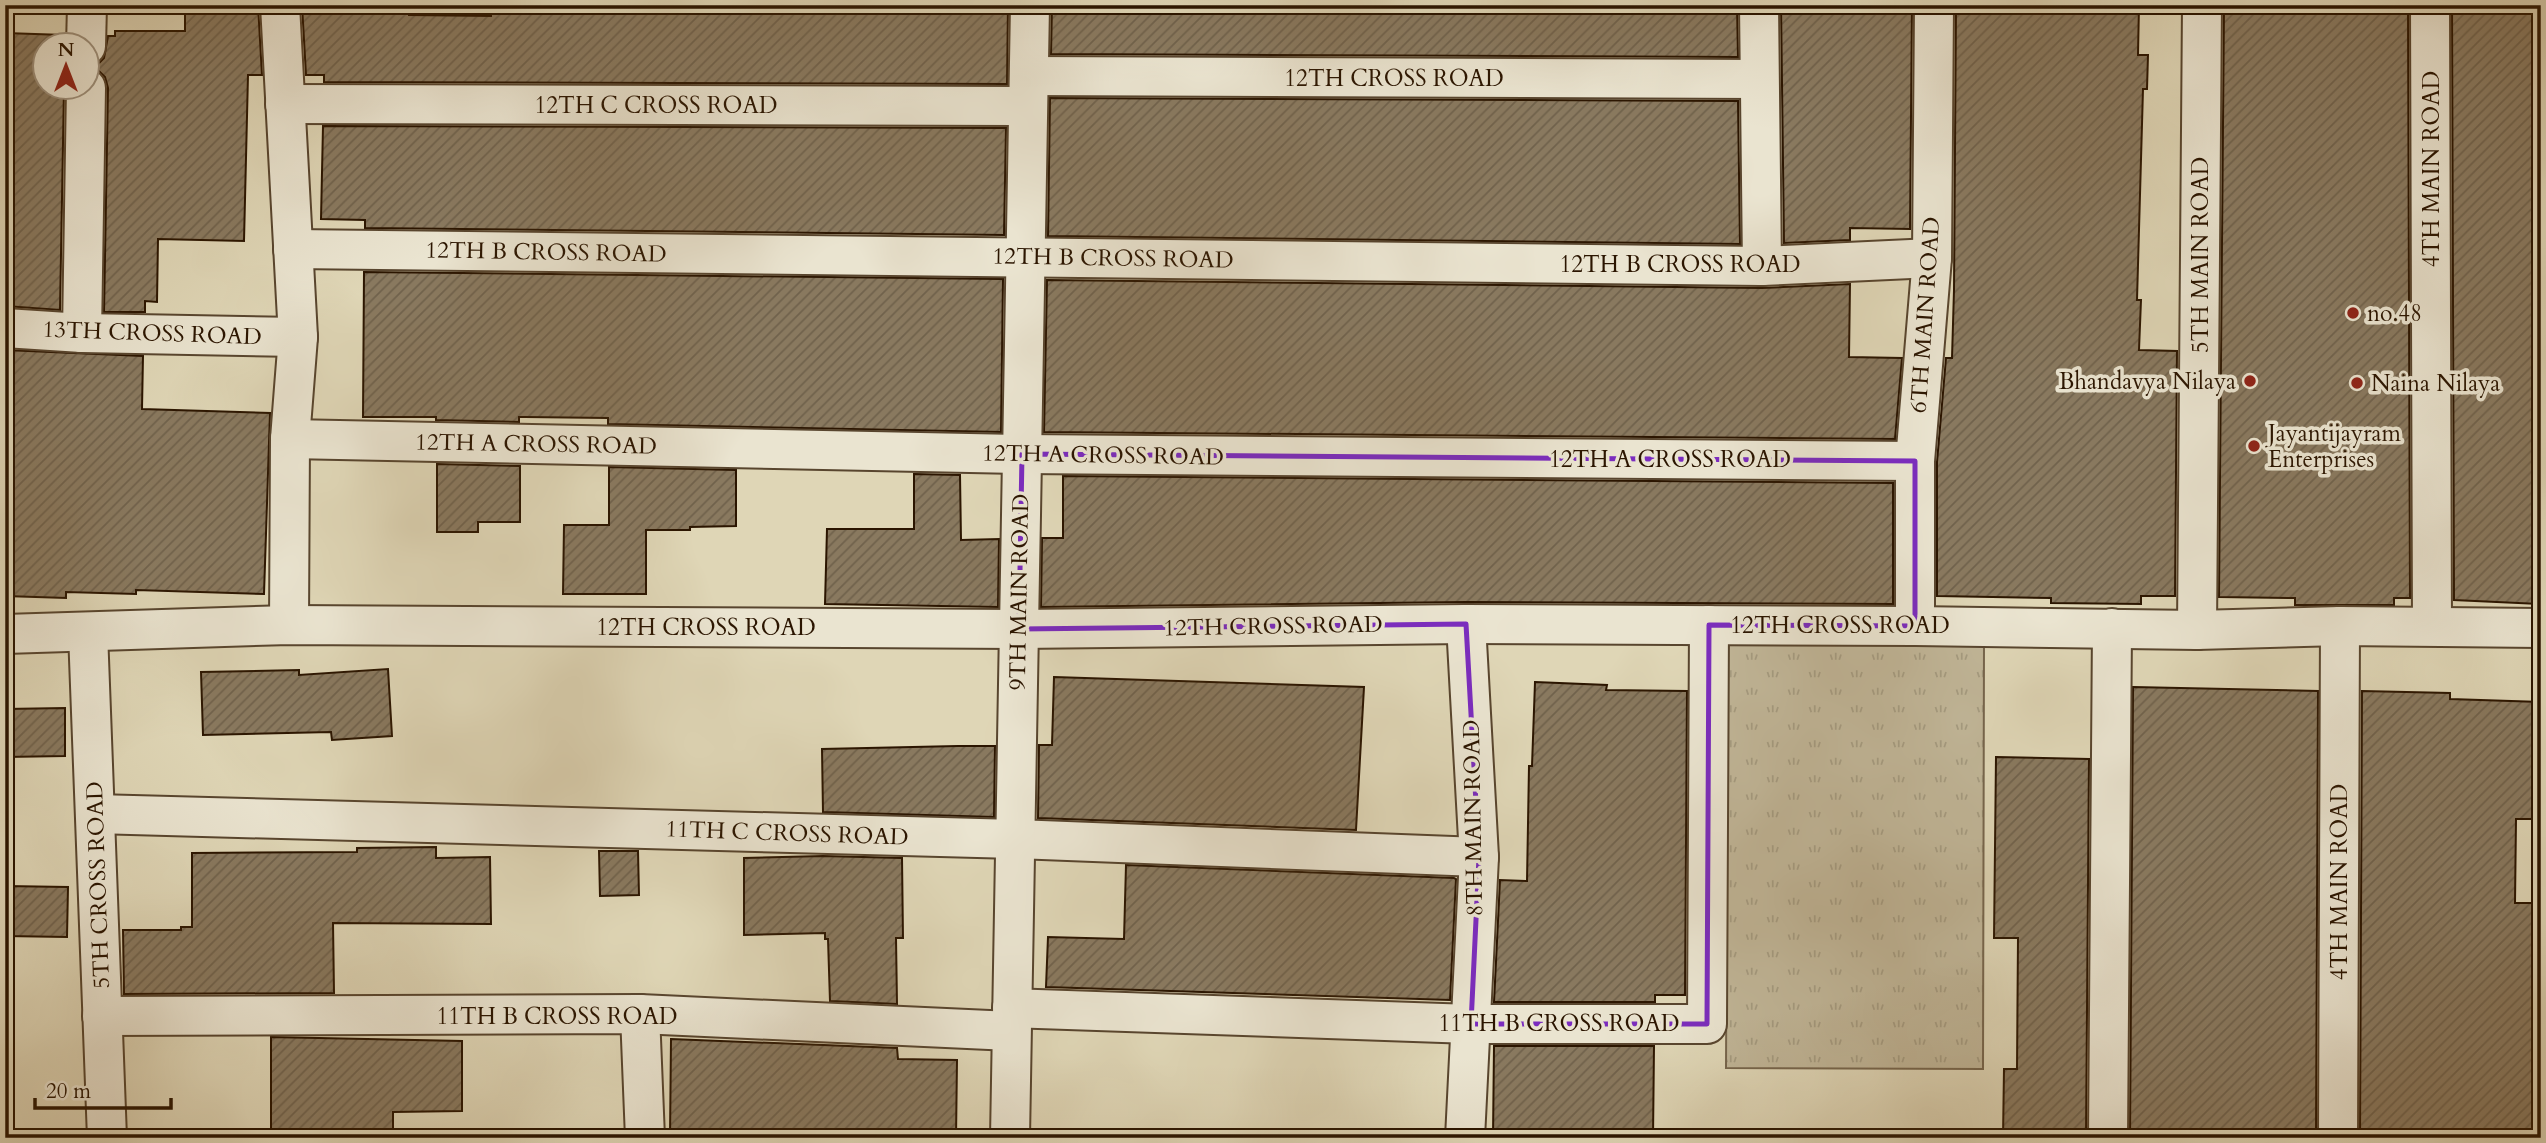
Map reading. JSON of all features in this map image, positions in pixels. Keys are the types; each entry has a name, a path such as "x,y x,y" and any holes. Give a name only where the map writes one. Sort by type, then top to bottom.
{"street":[{"path":"86,32 87,5"},
{"path":"280,5 298,337 290,439 289,625"},
{"name":"9TH MAIN ROAD","path":"1010,1138 1030,5"},
{"path":"1759,5 1762,266"},
{"name":"6TH MAIN ROAD","path":"1915,625 1915,461 1932,258 1934,5"},
{"name":"5TH MAIN ROAD","path":"2196,630 2202,5"},
{"name":"4TH MAIN ROAD","path":"2430,5 2432,626"},
{"name":"12TH CROSS ROAD","path":"1028,91 1759,79"},
{"name":"12TH C CROSS ROAD","path":"285,104 1028,91"},
{"path":"82,333 86,102"},
{"name":"12TH B CROSS ROAD","path":"293,249 1762,266 1932,258"},
{"name":"13TH CROSS ROAD","path":"5,328 82,333 298,337"},
{"name":"12TH A CROSS ROAD","path":"290,439 1022,454 1915,461"},
{"name":"12TH CROSS ROAD","path":"5,634 289,625 1019,629 1466,624 1915,625 2196,630 2340,626 2541,628"},
{"name":"8TH MAIN ROAD","path":"1465,1138 1479,857 1466,624"},
{"name":"11TH B CROSS ROAD","path":"103,1016 640,1014 1012,1020 1707,1024 1709,625"},
{"name":"4TH MAIN ROAD","path":"2338,1138 2340,626"},
{"path":"2108,1138 2112,628"},
{"name":"5TH CROSS ROAD","path":"88,632 107,1138"},
{"name":"11TH C CROSS ROAD","path":"95,814 1015,839 1479,857"},
{"path":"640,1014 645,1138"}],"highlighted area":[{"path":"1022,454 1915,461 1915,626 1709,625 1707,1024 1471,1024 1479,857 1466,624 1019,629"}],"green space":[{"path":"1728,641 1984,641 1983,1069 1726,1068"}],"building":[{"path":"185,5 258,5 262,75 248,75 244,241 158,239 157,302 145,301 145,312 104,312 108,88 102,74 102,60 108,36 115,36 115,31 185,31"},
{"path":"302,5 409,5 409,15 491,16 491,5 1008,5 1007,84 324,82 324,75 306,75"},
{"path":"1052,5 1737,5 1738,57 1051,54"},
{"path":"1781,5 1912,5 1910,229 1850,228 1850,240 1784,243"},
{"path":"1956,5 2139,5 2138,55 2148,55 2147,89 2143,89 2137,300 2141,300 2139,350 2177,351 2175,596 2141,596 2141,604 2051,603 2051,598 1937,596 1937,462 1946,358 1952,358"},
{"path":"2224,5 2408,5 2410,598 2394,598 2394,605 2295,605 2295,598 2219,597"},
{"path":"2452,5 2538,5 2535,165 2541,165 2541,406 2538,406 2537,541 2541,541 2539,604 2454,600"},
{"path":"5,33 32,34 32,102 64,102 60,310 5,306"},
{"path":"1050,98 1738,101 1740,244 1048,236"},
{"path":"323,126 1006,128 1004,235 365,228 365,220 321,219"},
{"path":"364,272 1003,279 1001,432 608,424 608,418 519,417 519,422 436,420 436,417 363,417"},
{"path":"1047,280 1762,288 1850,284 1849,357 1902,358 1895,439 1044,432"},
{"path":"5,350 143,356 142,409 270,413 264,594 136,590 136,594 66,592 66,598 5,596"},
{"path":"437,464 520,466 520,522 478,522 478,532 437,532"},
{"path":"609,467 736,470 736,526 646,530 646,594 563,594 564,525 609,525"},
{"path":"914,474 960,475 961,540 999,539 998,607 825,604 827,529 914,529"},
{"path":"1063,476 1893,483 1893,604 1466,602 1041,607 1042,538 1063,538"},
{"path":"388,669 392,736 332,740 331,732 203,735 201,672 299,670 299,675"},
{"path":"1054,677 1364,687 1356,830 1038,818 1039,745 1052,745"},
{"path":"1535,682 1607,685 1606,690 1687,691 1685,995 1655,995 1655,1002 1494,1002 1500,880 1527,881 1529,766 1532,766"},
{"path":"2133,687 2318,691 2316,1138 2130,1138"},
{"path":"2362,691 2450,693 2450,699 2541,702 2541,819 2516,819 2515,903 2541,903 2541,1138 2360,1138"},
{"path":"65,708 65,756 5,757 5,709"},
{"path":"995,746 994,817 823,812 822,749"},
{"path":"1996,757 2089,759 2086,1138 2003,1138 2004,1069 2017,1069 2018,938 1994,938"},
{"path":"436,847 436,858 490,857 491,924 333,923 334,993 124,994 123,930 181,930 181,927 192,927 192,853 357,852 357,848"},
{"path":"599,851 638,851 639,895 600,896"},
{"path":"744,858 902,858 903,938 896,938 897,1004 830,1001 828,939 825,939 825,933 744,935"},
{"path":"1126,865 1454,878 1450,1000 1046,987 1048,937 1124,939"},
{"path":"5,886 68,887 67,937 5,936"},
{"path":"271,1037 462,1041 462,1111 393,1112 393,1138 271,1138"},
{"path":"671,1039 897,1048 898,1059 957,1060 956,1138 670,1138"},
{"path":"1494,1046 1654,1046 1653,1138 1493,1138"}],"place":[{"name":"no.48","path":"2353,313"},
{"name":"Bhandavya Nilaya","path":"2250,381"},
{"name":"Naina Nilaya","path":"2357,383"},
{"name":"Jayantijayram Enterprises","path":"2254,446"}]}
